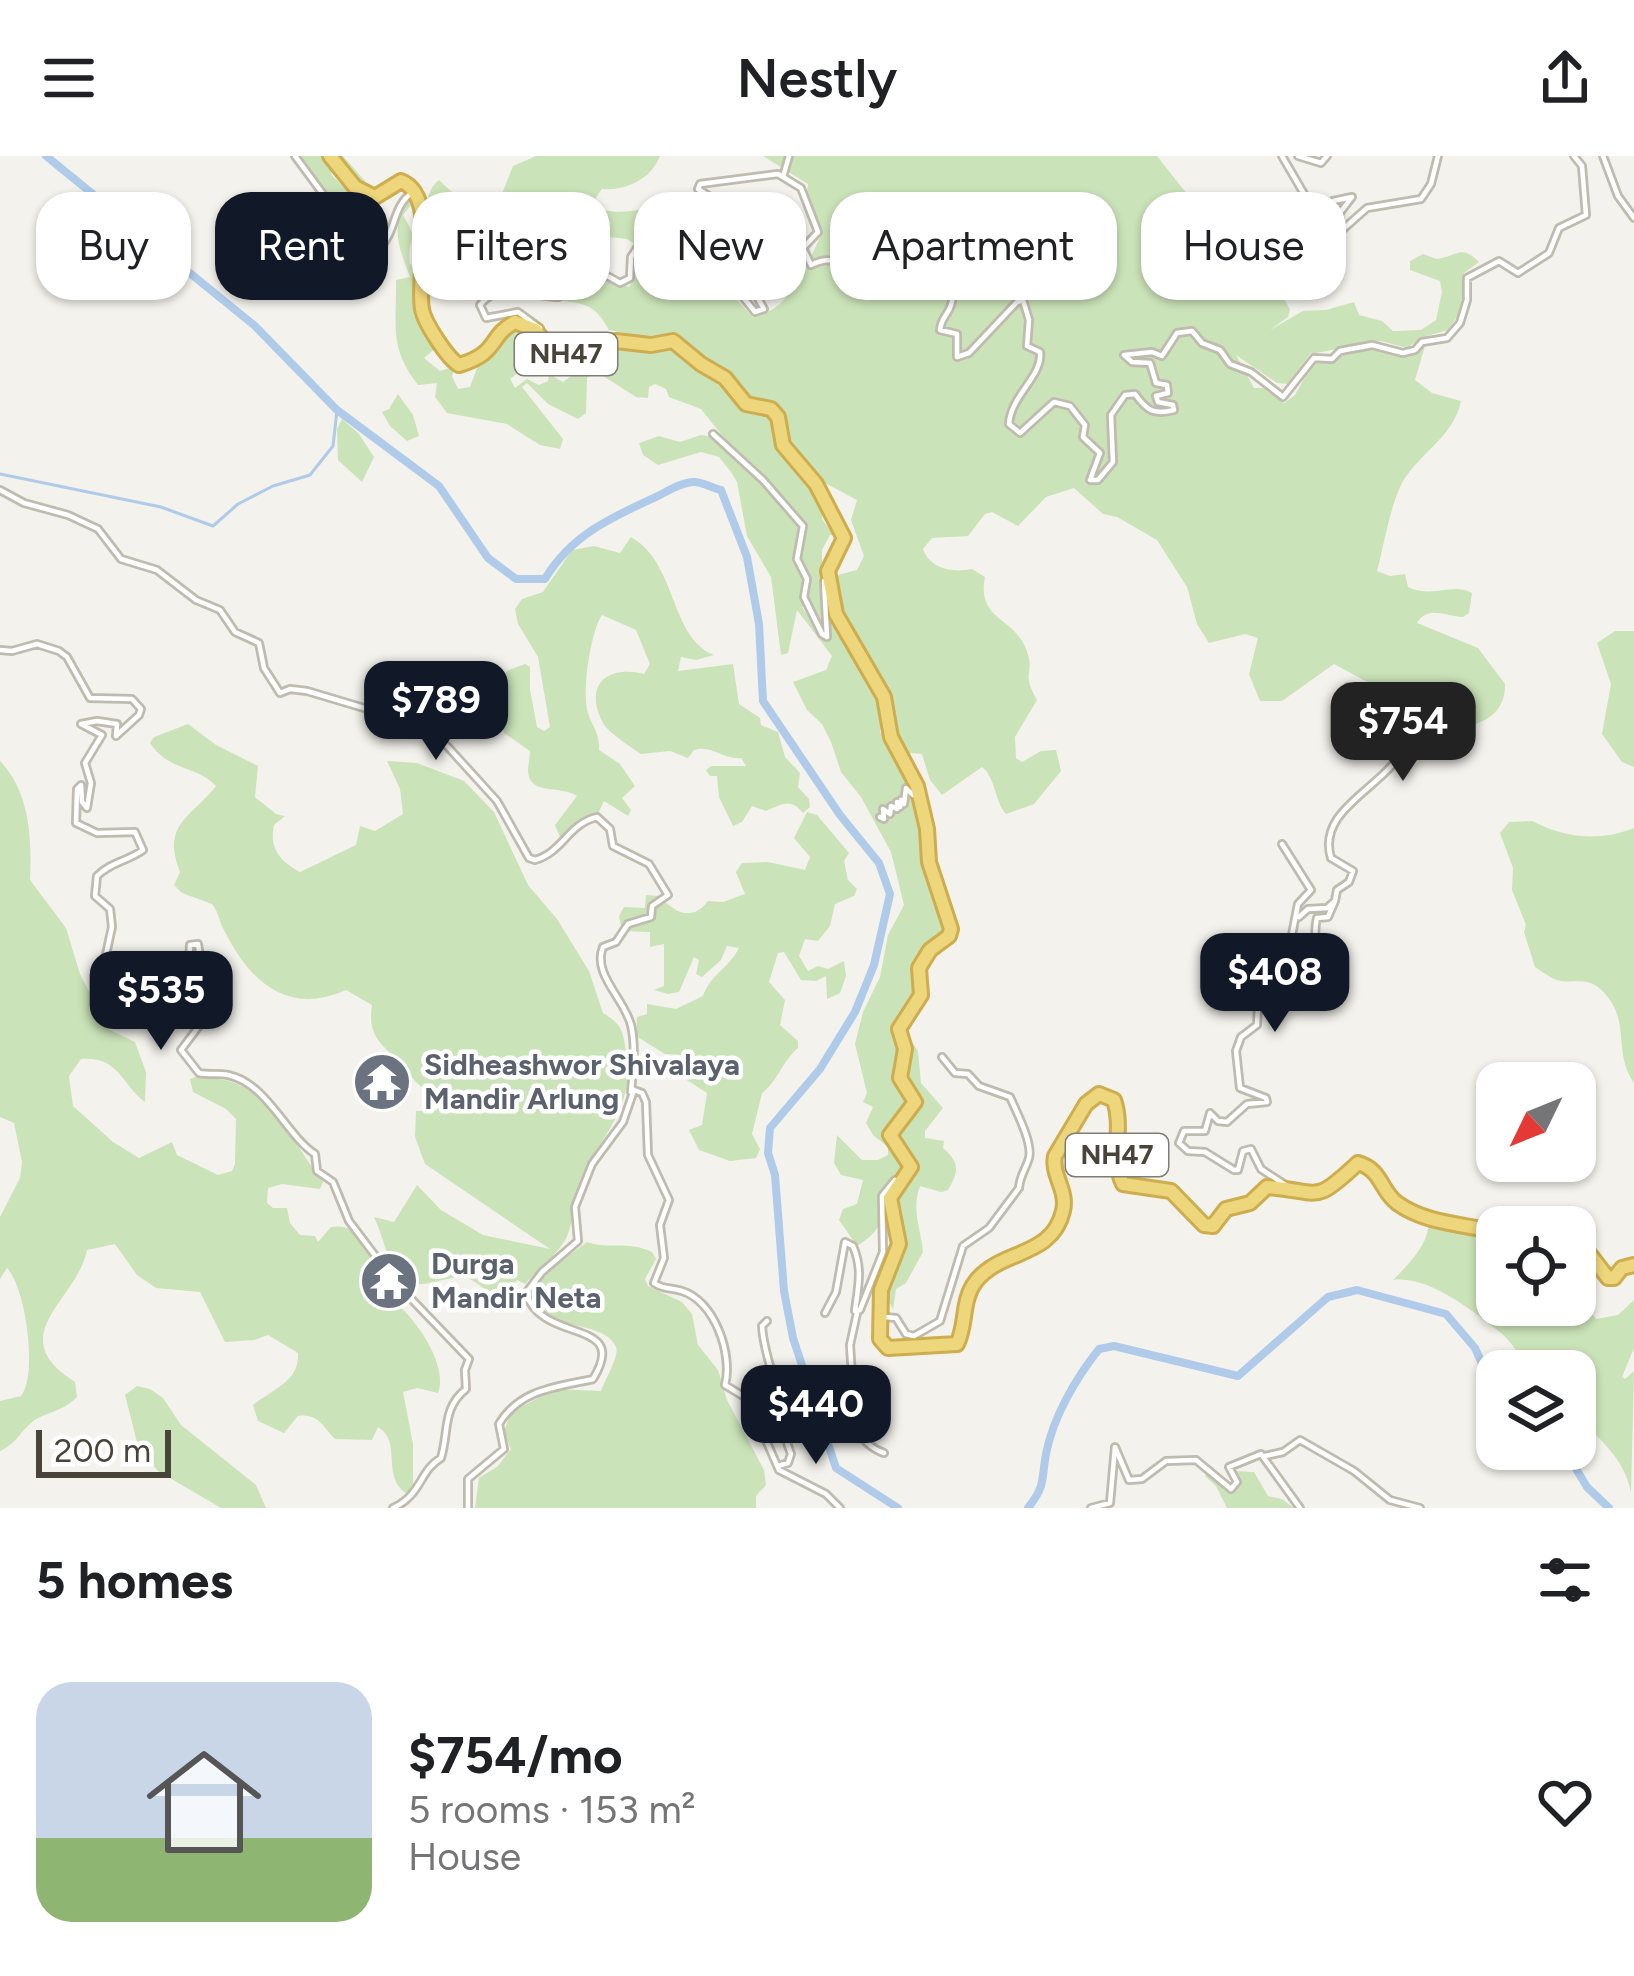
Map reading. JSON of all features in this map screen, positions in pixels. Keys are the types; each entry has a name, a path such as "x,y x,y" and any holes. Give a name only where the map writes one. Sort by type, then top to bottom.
{"highway":[{"path":"330,156 364,195 375,197 401,181 416,190"},
{"name":"NH47","path":"416,190 424,260 422,314 448,358 459,365 490,352 505,327 514,322 535,330 558,357 616,341 651,345 674,341 725,378 746,404 771,410 778,417 783,445 816,484 844,538 829,564 836,614 884,698 891,737 917,786 929,862 951,929 949,936 929,950 919,968 921,995 899,1028 904,1049 900,1078 915,1102 890,1136 910,1170 890,1198 899,1244 882,1285 880,1339 888,1348 957,1344 964,1304 977,1279 1037,1249 1056,1228 1065,1197 1053,1165 1055,1156 1086,1104 1099,1094 1114,1100 1118,1113 1116,1164 1123,1184 1171,1191 1204,1226 1213,1226 1226,1209 1250,1203 1267,1187 1319,1193 1333,1187 1358,1163 1379,1175 1397,1203 1438,1222 1476,1228"},
{"path":"1596,1262 1608,1278 1634,1265"}],"street":[{"path":"295,156 337,213 375,249 395,227 397,208 416,190"},
{"path":"783,177 789,156"},
{"path":"1282,156 1318,218 1333,201 1352,197 1339,214 1341,231 1366,208 1421,199 1431,184 1438,156"},
{"path":"1298,156 1321,164 1327,156"},
{"path":"544,343 544,333 525,314 509,312 489,319 480,305 487,296 515,290 559,297 554,288 537,283 532,260 523,249 526,245 553,268 571,273 584,267 595,269 620,284 630,278 631,257 637,248 674,258 671,273 685,266 715,270 726,264 746,302 755,312 764,309 751,286 751,253 771,231 767,223 755,222 736,232 726,202 698,188 778,174 800,188 818,232 803,248 811,266 824,259 836,260 851,272 866,265 878,272 896,270 908,279 947,285 951,306 941,318 940,331 957,334 957,357 969,353 1023,300 1029,320 1028,346 1042,358 1008,416 1009,424 1020,433 1054,403 1070,406 1085,425 1083,437 1100,454 1090,480 1098,480 1113,462 1112,415 1125,394 1135,394 1145,408 1158,414 1174,410 1173,405 1158,402 1156,396 1168,393 1167,385 1156,383 1150,363 1132,362 1124,355 1152,352 1162,356 1177,333 1192,331 1202,343 1220,350 1230,364 1251,372 1282,397 1314,358 1332,359 1340,352 1372,345 1403,353 1422,342 1447,338 1460,323 1467,278 1499,261 1518,273 1549,253 1559,228 1586,215 1582,166 1574,156"},
{"path":"1603,156 1618,196 1634,218"},
{"path":"713,434 803,526 797,559 807,579 804,597 827,638 824,588 829,564"},
{"path":"0,490 98,529 121,559 158,570 196,600 220,610 235,632 263,649 264,668 280,693 290,689 364,708 389,707 447,746 496,800 529,857 546,857 562,845 572,828 597,817 610,829 614,847 649,864 668,895 652,906 651,917 628,924 616,942 603,946 600,953 602,971 629,1017 634,1037 631,1092 623,1121 592,1164 575,1207 578,1241 526,1293 540,1317 595,1337 605,1355 593,1379 542,1390 505,1414 499,1424 504,1449 468,1479 467,1508"},
{"path":"0,650 47,646 67,657 90,698 132,699 141,709 116,736 117,724 110,721 81,724 102,735 85,763 92,784 87,808 81,785 77,789 76,824 97,833 135,832 143,844 136,855 109,865 97,876 95,896 110,909 112,928 105,959 149,979 181,977 189,964 190,945 197,944 217,986 205,1018 181,1051 199,1072 228,1075 253,1088 302,1148 315,1154 317,1171 332,1182 349,1221 395,1282 469,1359 464,1370 466,1389 456,1396 446,1422 441,1459 428,1469 414,1495 393,1508"},
{"path":"1310,983 1318,938 1314,923 1328,917 1337,890 1349,882 1353,871 1331,858 1328,842 1341,814 1389,770 1407,738 1400,721 1386,718 1371,697 1348,687"},
{"path":"880,817 884,819 883,809 890,814 891,806 897,809 901,800 904,804 906,788 921,803"},
{"path":"1282,844 1294,869 1310,886 1308,896 1298,904 1280,961 1260,972 1257,1025 1240,1037 1236,1051 1240,1088 1267,1102 1247,1104 1227,1122 1210,1113 1205,1131 1184,1131 1179,1143 1234,1170 1238,1170 1243,1151 1251,1149 1261,1169 1296,1193"},
{"path":"1294,920 1308,908 1327,908 1335,902"},
{"path":"879,1317 896,1318 906,1334 914,1336 940,1321 963,1246 1000,1216 1019,1188 1020,1174 1029,1159 1026,1134 1010,1097 979,1086 968,1074 955,1073 942,1057"},
{"path":"631,1092 638,1090 645,1097 648,1155 669,1200 660,1225 664,1258 654,1282 659,1288 689,1294 717,1327 726,1344 725,1385 748,1399 778,1466 826,1494 840,1508"},
{"path":"857,1312 883,1252 882,1196 910,1170"},
{"path":"825,1313 836,1292 845,1242 853,1246 859,1259 850,1345 853,1422 875,1451 884,1453"},
{"path":"767,1321 762,1340 780,1427 791,1454 788,1463 778,1466"},
{"path":"853,1392 861,1400"},
{"path":"1091,1508 1110,1503 1115,1447 1129,1480 1142,1479 1166,1461 1196,1460 1231,1489 1237,1482 1229,1467 1261,1454 1283,1452 1300,1440 1354,1471 1390,1500 1420,1508"},
{"path":"1265,1456 1300,1508"}],"green space":[{"path":"299,156 343,156 372,189 368,191 334,167 331,174 348,192 326,192"},
{"path":"536,156 660,156 644,177 629,186 600,192 503,192 513,166"},
{"path":"763,156 1157,156 1185,192 1141,192 1141,300 1285,300 1288,317 1270,330 1303,311 1354,302 1359,315 1382,321 1393,331 1421,330 1436,320 1442,292 1440,281 1410,270 1410,261 1423,254 1437,259 1468,254 1479,262 1464,273 1461,311 1448,330 1423,337 1407,348 1381,341 1310,354 1288,384 1277,383 1236,355 1254,388 1263,388 1284,403 1295,395 1315,359 1330,361 1368,350 1407,356 1425,346 1415,380 1432,393 1461,401 1452,423 1400,487 1377,571 1405,574 1408,587 1417,590 1472,593 1469,613 1463,617 1432,613 1417,623 1478,648 1505,684 1503,699 1497,710 1476,724 1423,733 1395,697 1334,664 1282,701 1260,701 1249,674 1258,638 1245,634 1209,643 1197,624 1187,587 1157,540 1103,514 1074,488 1046,497 1018,526 992,512 968,536 932,538 923,549 937,565 972,569 985,577 984,592 992,612 1023,642 1037,700 1015,737 1016,758 1022,762 1041,751 1056,750 1061,771 1034,804 1006,814 982,767 942,795 930,780 922,754 905,757 890,720 895,713 877,671 843,620 834,576 857,570 864,556 851,520 857,500 825,483 789,443 784,413 742,394 727,372 669,335 609,330 591,308 562,301 610,300 610,280 629,287 634,279 634,300 738,300 753,317 784,300 806,300 806,267 822,233 808,184"},
{"path":"439,180 452,192 431,192"},
{"path":"407,198 412,202 403,215 412,236 412,300 419,300 414,316 439,345 424,358 440,371 456,366 452,376 458,389 470,387 479,363 498,352 507,332 515,328 521,332 524,352 520,370 510,379 515,388 527,379 539,385 548,381 549,374 563,382 570,377 568,366 591,360 602,348 672,346 689,365 722,379 743,408 775,417 800,473 824,504 822,519 830,530 838,531 841,538 836,542 837,536 830,535 822,550 822,623 810,602 802,607 819,634 830,641 828,598 837,634 856,657 882,705 880,732 911,786 947,931 915,969 917,1006 906,1033 918,1051 921,1083 943,1108 925,1131 925,1138 944,1141 956,1172 948,1190 920,1186 916,1211 923,1252 906,1283 896,1289 893,1310 885,1294 903,1250 893,1208 907,1165 896,1184 885,1186 880,1222 857,1246 839,1220 843,1209 857,1204 863,1180 841,1175 834,1163 837,1135 862,1160 888,1155 888,1147 866,1123 873,1107 863,1102 867,1093 855,1044 863,1012 880,977 888,935 904,905 891,852 861,797 841,772 822,724 807,710 793,682 826,670 832,656 797,610 788,653 781,655 771,577 747,536 737,482 719,457 701,452 658,465 643,455 639,443 659,436 680,442 701,435 724,438 701,409 669,397 666,389 655,384 649,387 648,398 636,397 594,370 587,378 586,413 578,419 548,404 527,383 522,387 563,439 560,449 540,445 507,424 447,413 435,397 437,383 418,385 402,359 396,334 396,280 410,277 400,247 402,209"},
{"path":"634,210 634,251 627,239 610,237 610,211"},
{"path":"398,394 413,415 419,436 407,441 382,412"},
{"path":"342,419 374,457 362,482 338,460 337,429"},
{"path":"631,537 657,564 689,633 714,655 696,660 681,657 678,671 733,664 739,704 760,718 761,725 778,732 785,757 800,773 798,787 810,807 803,813 790,804 766,811 752,806 742,822 733,826 719,797 717,776 706,770 746,766 741,758 700,749 688,758 670,751 641,754 610,731 598,710 597,688 619,673 644,674 650,664 636,630 602,615 591,648 586,704 599,750 620,764 635,786 622,798 631,810 628,816 604,801 594,822 586,822 562,842 555,825 577,796 534,784 528,771 530,751 504,733 502,726 500,680 507,671 525,664 530,667 537,727 544,731 550,727 538,657 518,624 515,609 522,599 543,592 572,550 594,546 620,553"},
{"path":"1615,631 1634,631 1634,767 1622,762 1602,734 1611,684 1597,643"},
{"path":"188,724 216,745 258,766 255,797 285,816 274,825 275,848 300,872 356,845 360,826 375,831 403,814 400,789 387,761 417,763 464,781 494,812 528,885 557,919 589,971 603,1013 619,1027 627,1058 622,1104 581,1178 565,1241 525,1284 517,1280 513,1286 491,1292 466,1278 415,1284 396,1276 374,1217 394,1222 417,1185 441,1210 483,1235 550,1249 425,1164 415,1137 416,1111 437,1110 441,1097 418,1084 379,1041 371,1023 372,1005 346,990 306,999 273,989 258,979 234,949 212,904 174,885 180,872 176,832 216,786 166,759 150,743"},
{"path":"0,761 23,801 30,880 66,928 80,974 108,1029 135,1042 146,1072 145,1102 112,1067 81,1059 69,1076 73,1106 139,1158 172,1142 177,1155 218,1175 232,1171 235,1164 236,1119 193,1092 190,1079 236,1083 279,1119 323,1182 320,1189 282,1184 268,1188 267,1203 287,1208 290,1223 300,1235 315,1236 318,1242 331,1227 356,1234 373,1259 361,1268 367,1288 402,1308 420,1330 439,1369 438,1393 417,1388 403,1392 413,1444 413,1490 407,1494 395,1478 389,1441 378,1427 372,1440 335,1439 310,1416 298,1416 284,1433 258,1421 253,1405 290,1378 298,1353 268,1335 225,1342 200,1292 156,1288 137,1275 115,1244 87,1250 44,1333 44,1349 54,1365 75,1382 77,1397 36,1419 0,1451 0,1401 21,1396 29,1352 20,1293 7,1268 0,1279 0,1217 20,1178 22,1162 14,1123 0,1117"},
{"path":"807,812 817,815 849,853 844,861 848,880 857,889 854,896 835,904 830,926 818,941 805,939 799,956 808,971 844,961 846,976 840,993 827,999 826,976 801,980 784,952 778,953 769,982 785,1000 780,1025 798,1041 798,1048 762,1093 752,1134 760,1149 756,1158 730,1161 699,1150 689,1130 702,1125 707,1093 685,1079 683,1055 665,1054 636,1036 637,1017 647,1014 647,1004 676,1009 703,996 739,948 727,946 721,960 702,977 696,974 699,960 694,957 679,992 668,994 654,990 664,986 664,944 650,947 650,932 622,931 619,916 624,907 645,908 646,895 659,896 677,911 690,913 708,901 723,902 745,894 736,872 742,863 768,862 805,870 810,857 794,838"},
{"path":"1532,821 1582,836 1634,828 1634,1083 1609,999 1593,984 1558,980 1535,967 1512,890 1513,868 1500,833 1509,822"},
{"path":"1428,1223 1476,1234 1476,1315 1436,1289 1393,1280 1411,1261"},
{"path":"587,1242 652,1252 656,1259 645,1279 648,1286 682,1302 692,1314 698,1345 718,1370 727,1400 764,1470 766,1485 756,1496 756,1508 475,1508 479,1478 498,1466 511,1449 504,1432 511,1412 556,1389 601,1391 611,1369 617,1351 608,1337 554,1319 535,1299 534,1281"},
{"path":"1634,1300 1634,1348 1622,1377 1634,1371 1631,1493 1617,1459 1596,1435 1596,1350 1515,1350 1490,1326 1596,1326 1596,1319 1618,1315"},
{"path":"137,1386 163,1398 181,1425 256,1485 266,1508 221,1508 158,1471 139,1450 125,1395"},
{"path":"1207,1470 1232,1492 1238,1489 1235,1471 1254,1472 1268,1496 1294,1508 1227,1508 1205,1476"}],"waterway":[{"path":"46,156 255,326 337,410 439,486 488,558 516,579 545,579 567,550 594,529 675,487 694,482 721,490 747,557 759,624 763,701 840,815 879,863 890,894 874,965 855,1012 820,1069 770,1128 768,1153 775,1175 784,1291 793,1338 836,1468 898,1508"},
{"path":"0,474 161,507 213,526 238,504 273,486 310,475 333,446 337,410"},
{"path":"1028,1508 1040,1488 1060,1412 1099,1349 1114,1346 1238,1376 1328,1297 1357,1290 1446,1314 1476,1350"},
{"path":"1577,1470 1609,1508"}],"place":[{"name":"Sidheashwor Shivalaya Mandir Arlung","path":"382,1082"},
{"name":"Durga Mandir Neta","path":"389,1281"}]}
